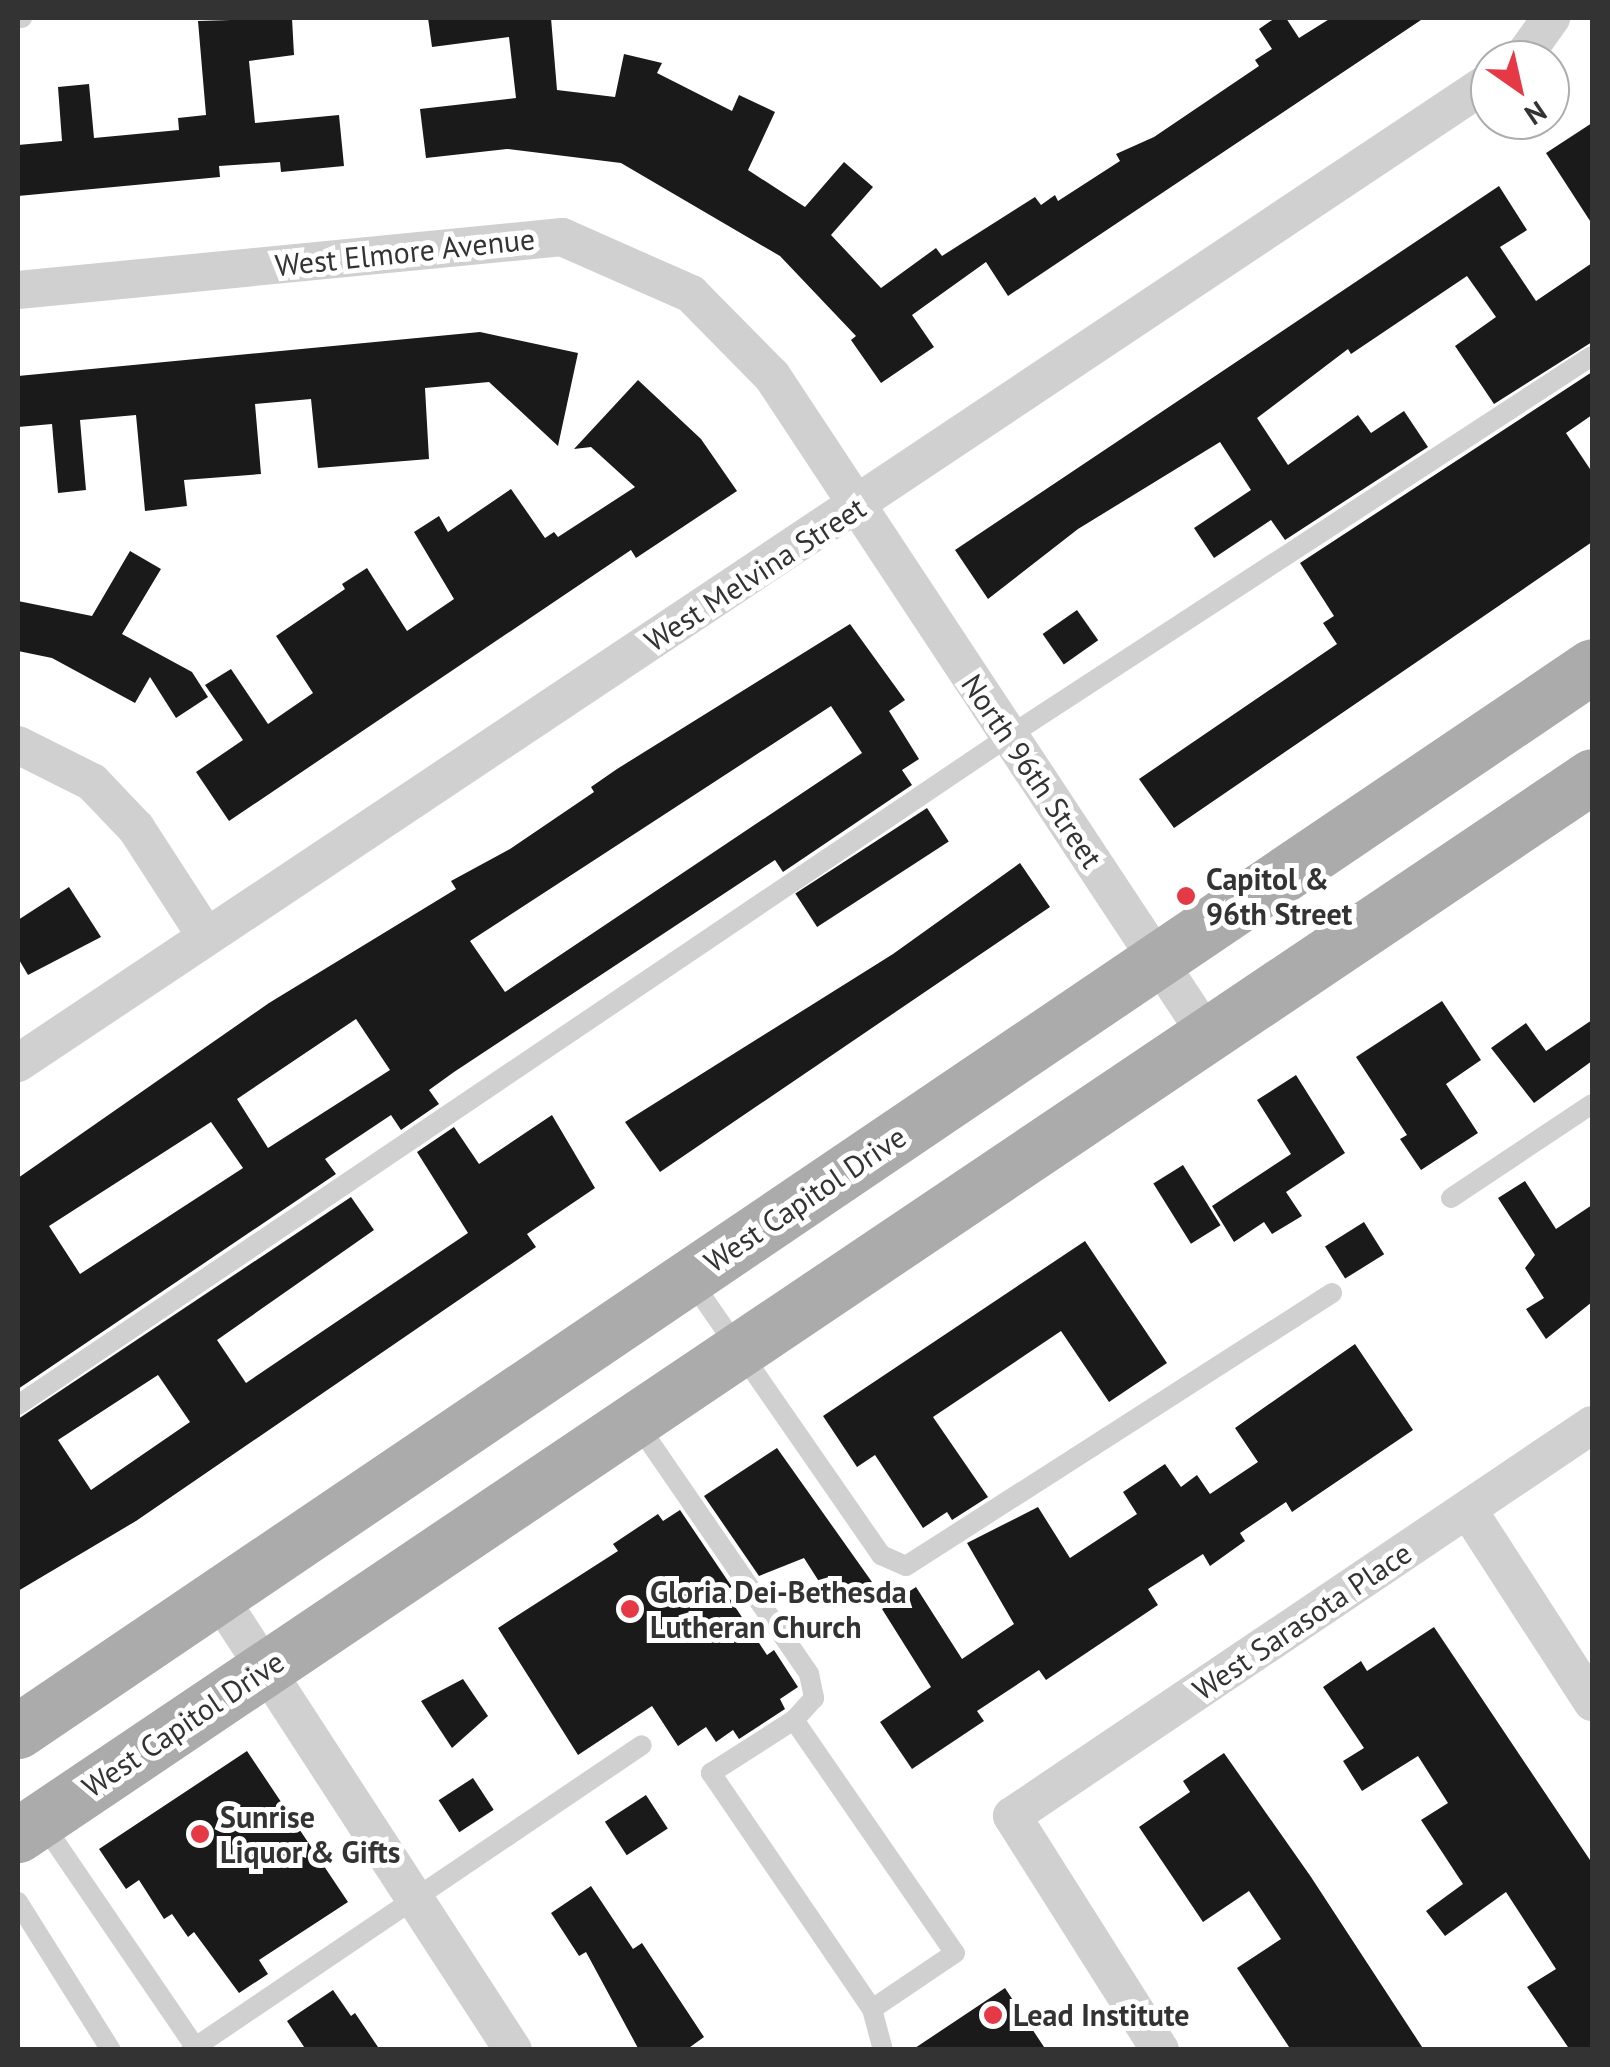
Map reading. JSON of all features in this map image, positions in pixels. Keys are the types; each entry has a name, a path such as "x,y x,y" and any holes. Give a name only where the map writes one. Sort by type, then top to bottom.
{"main road":[{"name":"West Capitol Drive","path":"18,1731 1592,666"},
{"name":"West Capitol Drive","path":"29,1827 1592,776"}],"street":[{"path":"1534,40 1550,18"},
{"name":"West Melvina Street","path":"18,1063 1470,93"},
{"name":"West Elmore Avenue","path":"18,290 562,237 690,294 772,376 856,507"},
{"name":"North 96th Street","path":"856,507 1207,1036"},
{"path":"18,745 92,782 136,828 206,936"},
{"name":"West Sarasota Place","path":"1160,2050 1012,1816 1592,1425"},
{"path":"1468,1510 1592,1702"},
{"path":"218,1596 513,2050"}],"lane":[{"path":"18,1404 1009,736 1592,356"},
{"path":"1451,1198 1592,1104"},
{"path":"689,1277 881,1555 906,1566 1332,1294"},
{"path":"635,1420 810,1674 814,1698 794,1720 710,1774 872,2010 883,2050"},
{"path":"794,1720 955,1953 872,2010"},
{"path":"29,1827 193,2048 642,1744"},
{"path":"18,1902 111,2050"}],"building":[{"path":"292,18 294,55 249,61 255,123 339,115 344,166 281,172 280,162 219,166 220,177 18,196 18,145 62,141 58,87 89,84 94,138 179,130 178,118 206,115 198,21"},
{"path":"428,18 551,18 557,90 615,97 624,54 662,63 657,73 732,111 739,95 775,112 748,170 805,207 844,162 873,187 831,235 881,288 936,248 942,256 1035,197 1041,205 1055,195 1058,201 1120,161 1116,154 1154,137 1259,66 1255,60 1272,49 1259,29 1275,18 1286,18 1299,38 1331,18 1424,18 1008,296 986,262 912,315 934,347 881,383 851,340 856,336 780,256 621,163 507,149 426,158 420,109 516,98 509,37 432,47"},
{"path":"1592,123 1592,224 1546,153"},
{"path":"1499,186 1527,230 1500,247 1536,301 1592,263 1592,342 1494,404 1455,346 1496,317 1467,276 1351,354 1348,349 1257,418 1288,465 1358,415 1371,433 1404,411 1428,447 1285,540 1271,520 1214,558 1194,528 1251,490 1220,442 1078,529 988,599 955,550"},
{"path":"480,332 578,353 558,446 489,382 425,388 429,459 318,468 311,399 255,404 261,474 184,480 187,506 145,511 136,415 80,420 86,490 58,493 52,424 18,427 18,376"},
{"path":"1592,372 1592,415 1566,433 1592,472 1592,542 1174,828 1139,779 1337,644 1323,623 1334,616 1300,563"},
{"path":"638,380 701,439 737,491 636,558 631,550 229,821 196,772 243,740 205,685 231,669 268,724 313,693 276,636 345,589 342,584 367,568 407,631 454,599 414,532 439,516 448,532 511,489 545,538 554,532 558,537 635,487 591,447 574,449"},
{"path":"130,551 161,569 122,634 192,672 208,697 176,718 150,677 135,703 52,658 18,651 18,601 92,616"},
{"path":"1077,610 1098,640 1064,664 1043,634"},
{"path":"850,624 905,700 889,711 919,759 902,770 912,785 783,872 775,860 454,1072 429,1090 439,1104 401,1130 391,1115 325,1159 336,1174 18,1389 18,1178 269,1003 456,889 451,881 510,849 594,792 591,787","holes":["831,706 862,753 505,992 470,941","356,1019 390,1070 268,1148 237,1099","211,1122 243,1168 80,1274 49,1226"]},
{"path":"927,808 949,842 817,927 795,894"},
{"path":"1020,863 1050,907 660,1172 625,1122 893,954"},
{"path":"69,887 101,937 28,975 18,958 18,920"},
{"path":"1442,1001 1481,1060 1446,1084 1478,1133 1421,1170 1400,1139 1407,1135 1356,1057"},
{"path":"1592,1020 1592,1061 1534,1103 1491,1048 1526,1023 1546,1051"},
{"path":"1296,1075 1345,1153 1286,1192 1302,1216 1272,1234 1264,1222 1234,1242 1212,1206 1291,1154 1257,1100"},
{"path":"552,1115 595,1188 527,1234 536,1247 136,1521 18,1591 18,1419 351,1197 374,1230 217,1340 246,1383 468,1233 417,1152 454,1127 479,1164","holes":["158,1375 190,1422 91,1490 58,1440"]},
{"path":"1183,1165 1221,1225 1191,1244 1153,1184"},
{"path":"1525,1181 1556,1229 1592,1205 1592,1302 1546,1339 1526,1309 1544,1298 1525,1268 1535,1255 1498,1198"},
{"path":"1364,1222 1384,1254 1345,1279 1325,1246"},
{"path":"1085,1241 1167,1363 1109,1402 1061,1331 933,1417 988,1497 952,1520 947,1512 923,1528 875,1455 857,1467 823,1416"},
{"path":"1355,1344 1413,1430 1292,1512 1286,1502 1240,1533 1245,1541 1210,1566 1203,1554 1148,1589 1158,1605 1046,1680 1039,1670 977,1711 984,1721 912,1769 880,1722 931,1687 882,1609 916,1587 962,1659 1014,1624 967,1543 1038,1507 1070,1558 1137,1514 1123,1492 1165,1464 1181,1487 1197,1475 1210,1494 1258,1462 1235,1428"},
{"path":"777,1448 872,1582 834,1605 804,1558 759,1576 704,1496"},
{"name":"Gloria Dei-Bethesda Lutheran Church","path":"680,1510 732,1587 724,1590 767,1655 774,1650 798,1687 780,1699 785,1709 739,1739 733,1730 716,1742 706,1727 678,1746 652,1706 578,1755 498,1628 618,1551 613,1544 658,1514 663,1521"},
{"path":"1434,1627 1592,1863 1592,2050 1570,2050 1527,1987 1556,1969 1506,1892 1445,1936 1426,1911 1463,1884 1421,1820 1448,1803 1418,1756 1362,1791 1343,1761 1364,1748 1323,1687 1361,1661 1367,1671"},
{"path":"463,1679 488,1716 452,1748 421,1701"},
{"path":"247,1751 348,1902 259,1960 268,1974 239,1993 194,1932 188,1937 172,1914 164,1919 139,1880 126,1889 99,1849"},
{"path":"1224,1753 1424,2050 1291,2050 1237,1968 1281,1939 1249,1891 1203,1922 1139,1827 1190,1792 1183,1781"},
{"path":"473,1778 494,1810 459,1832 439,1800"},
{"path":"646,1795 668,1829 627,1855 605,1822"},
{"path":"591,1886 633,1949 642,1943 704,2037 686,2050 639,2050 586,1952 579,1956 551,1913"},
{"name":"Lead Institute","path":"1005,1988 1046,2050 912,2050"},
{"path":"333,1990 351,2016 355,2013 380,2050 306,2050 287,2021"}],"place":[{"name":"Capitol & 96th Street","path":"1186,896"},
{"name":"Gloria Dei-Bethesda Lutheran Church","path":"630,1609"},
{"name":"Sunrise Liquor & Gifts","path":"200,1834"},
{"name":"Lead Institute","path":"993,2015"}]}
